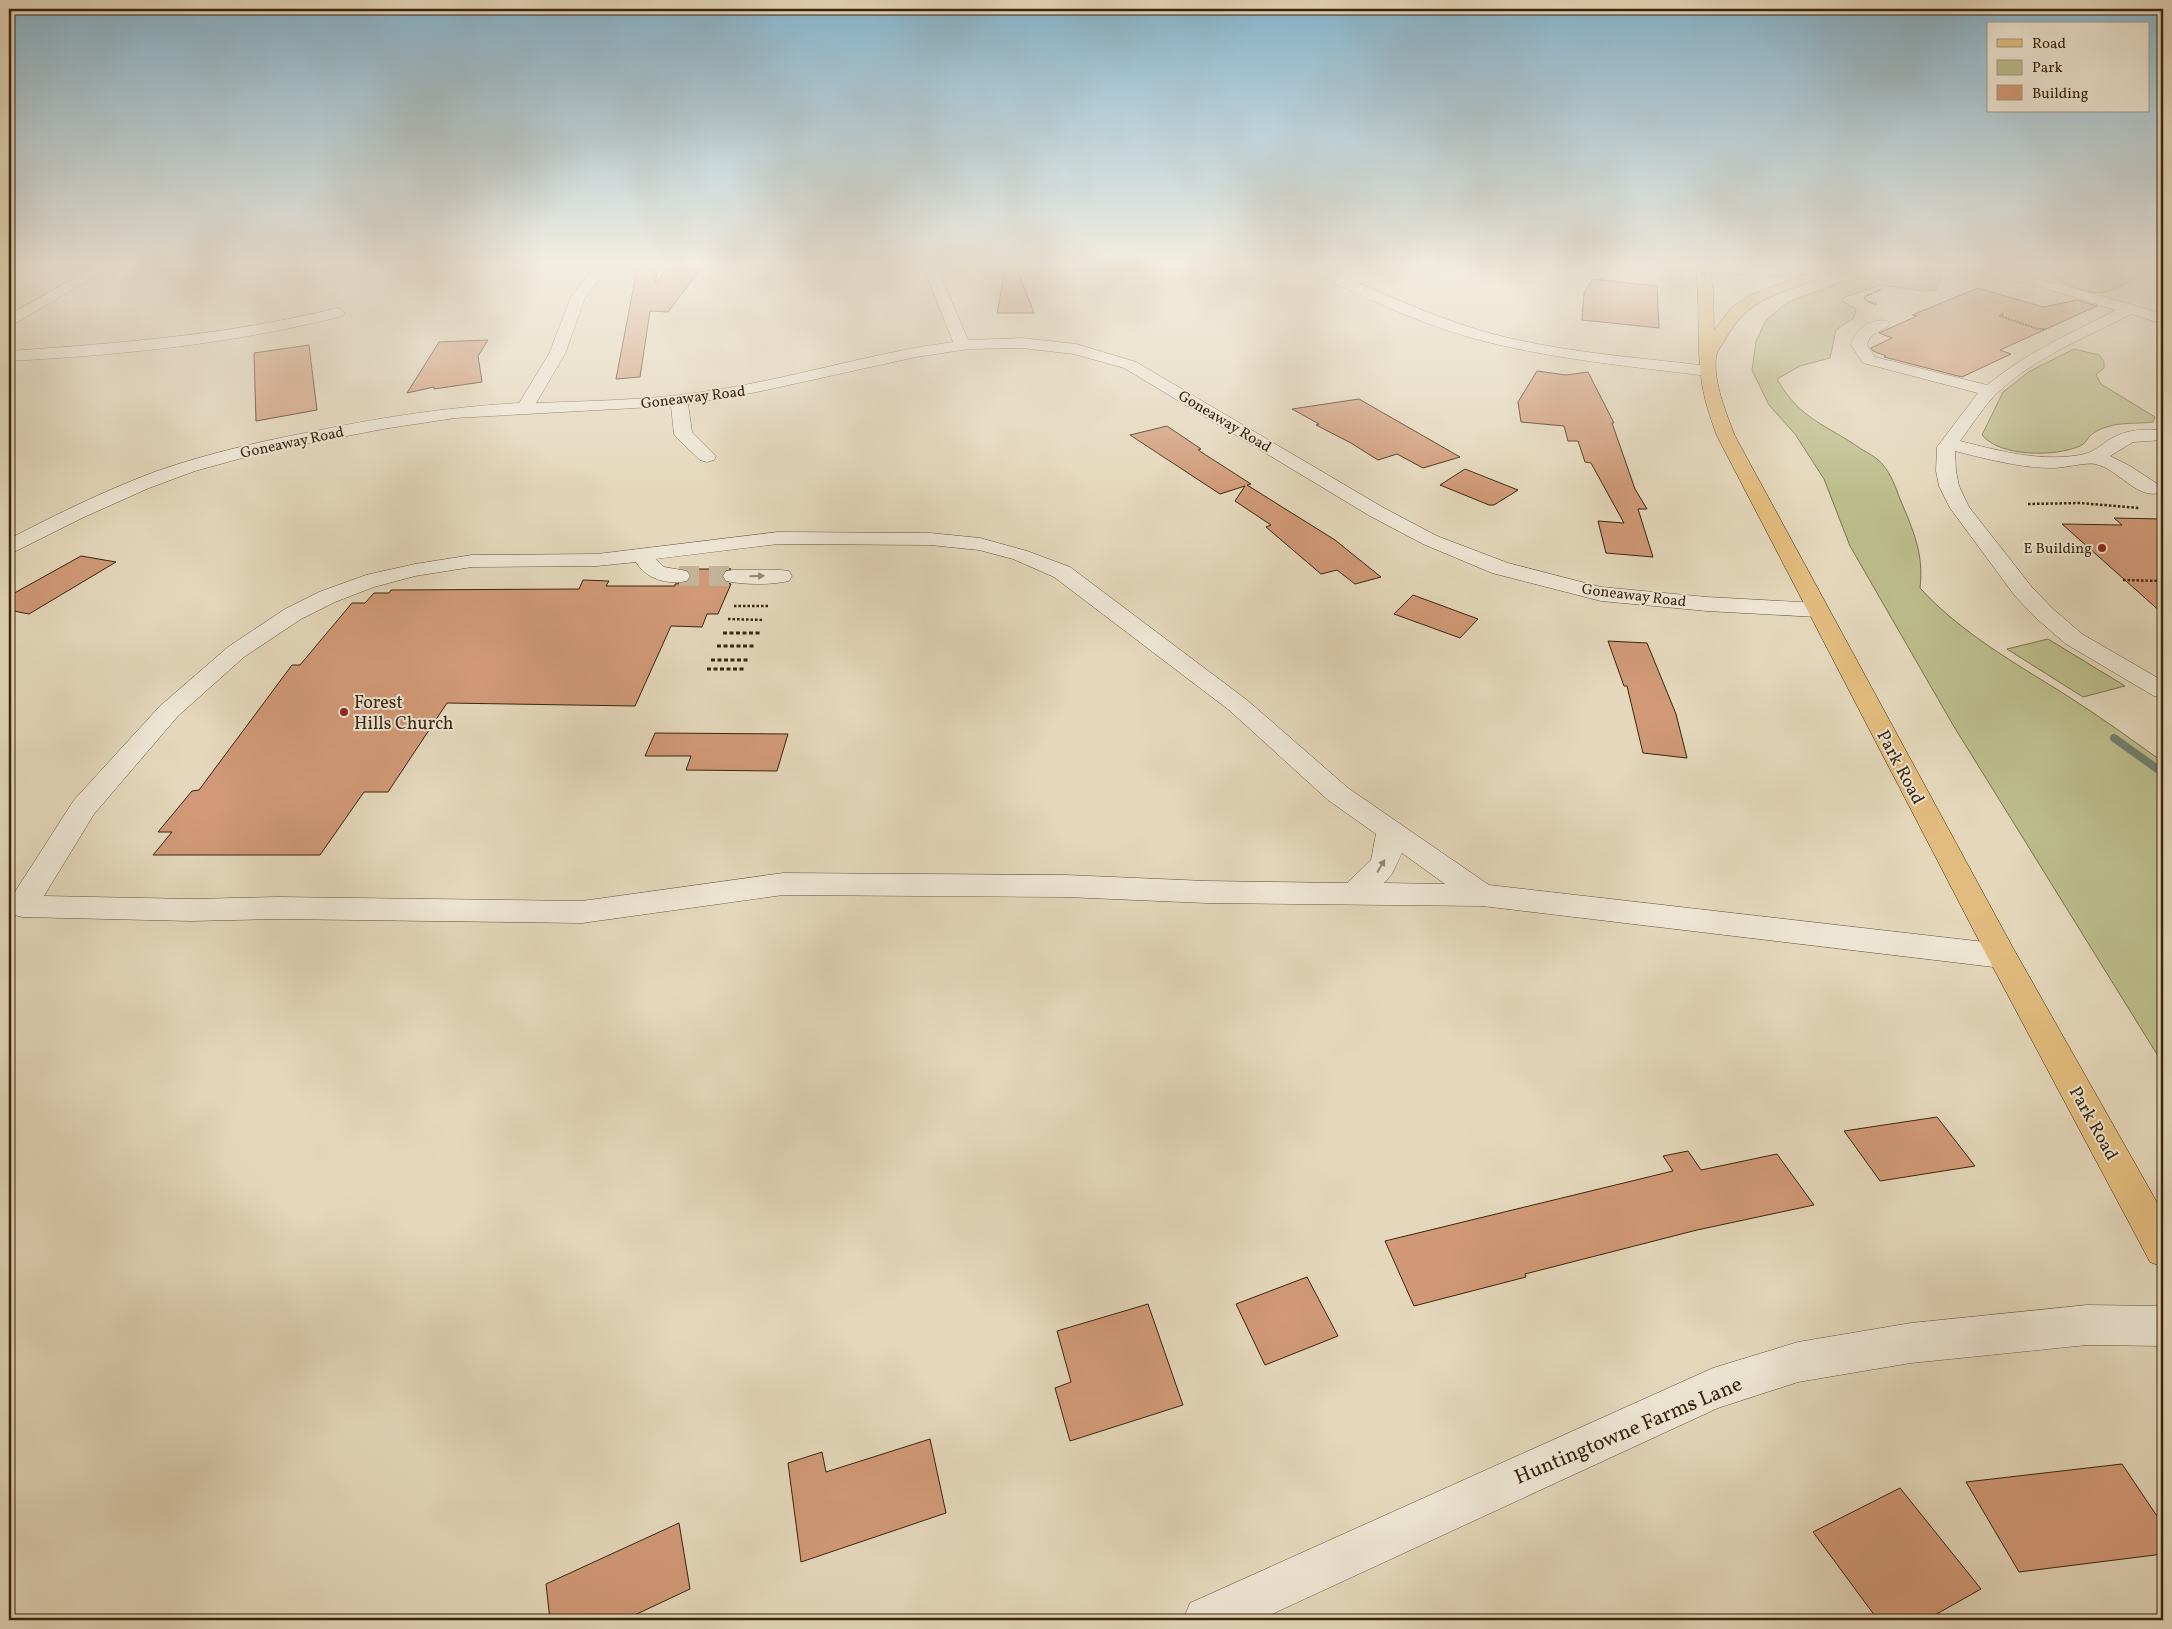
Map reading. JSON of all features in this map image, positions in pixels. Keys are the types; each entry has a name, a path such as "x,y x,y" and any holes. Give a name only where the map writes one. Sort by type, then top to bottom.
{"main road":[{"name":"Park Road","path":"1707,340 1708,364 1717,412 1726,436 2002,956 2163,1249"},
{"path":"1708,364 1717,340"}],"street":[{"path":"9,356 207,340"},
{"path":"524,410 557,354 562,340"},
{"path":"960,340 962,344"},
{"path":"1502,340 1564,353 1708,364"},
{"path":"1860,340 1859,345 1869,360 1990,391"},
{"path":"2069,340 2035,357 2015,370 1990,391 1948,444 1946,471 1949,486 1960,508 2023,591 2044,613 2074,639 2109,662 2163,691"},
{"name":"Goneaway Road","path":"9,548 96,504 155,479 225,456 302,438 408,419 457,413 679,401 748,390 913,351 962,344 1009,343 1061,347 1108,357 1130,365 1377,512 1430,540 1500,568 1601,594 1707,604 1817,610"},
{"path":"679,401 683,434 707,456"},
{"path":"1948,444 2031,461 2059,462 2096,457 2124,439 2136,436 2163,435"},
{"path":"2096,457 2123,470 2152,489"},
{"path":"1482,894 1338,794 1238,704 1062,572 1020,555 980,544 930,540 786,538 597,560 472,560 415,570 366,582 327,597 293,614 236,652 170,711 84,807 22,906 190,910 278,908 582,912 782,884 1482,894 2002,956"},
{"path":"643,554 648,568 656,573 679,576"},
{"path":"734,576 781,576"},
{"path":"1354,893 1376,876 1385,862 1391,847 1390,830"},
{"name":"Huntingtowne Farms Lane","path":"1207,1620 1400,1530 1713,1390 1798,1362 1911,1343 2087,1325 2163,1326"}],"path":[{"path":"2028,504 2080,503 2141,508"},
{"path":"2123,580 2163,580"},
{"path":"734,606 770,606"},
{"path":"728,619 764,620"},
{"path":"723,633 760,633"},
{"path":"717,646 755,646"},
{"path":"711,660 750,660"},
{"path":"707,669 746,669"}],"green space":[{"path":"1834,340 1830,358 1800,366 1777,379 1786,393 1804,413 1873,456 1886,469 1895,486 1916,542 1921,575 1920,588 1953,619 1989,646 2091,711 2163,762 2163,1064 1953,725 1850,546 1824,479 1795,434 1769,405 1752,370 1756,341"},
{"path":"2074,349 2099,355 2104,361 2104,368 2096,375 2101,384 2155,417 2153,422 2112,425 2094,433 2080,446 2057,452 2028,453 2014,451 2001,448 1982,435 2003,392 2030,371"},
{"path":"2048,639 2125,686 2083,697 2007,649"}],"building":[{"path":"488,340 478,356 482,382 434,389 434,387 407,393 439,342"},
{"path":"623,340 646,340 640,377 616,379"},
{"path":"1888,340 2022,340 2000,350 2011,354 1962,377 1884,357 1886,356 1873,351 1871,348"},
{"path":"309,345 317,410 256,421 254,353"},
{"path":"1537,371 1566,375 1588,372 1614,423 1612,423 1635,489 1647,509 1638,509 1653,557 1606,553 1598,521 1624,523 1591,463 1585,462 1578,441 1568,441 1564,426 1521,422 1518,402"},
{"path":"1359,399 1460,457 1423,468 1397,454 1378,460 1351,443 1316,425 1319,424 1292,409"},
{"path":"1167,426 1201,449 1198,450 1251,484 1247,485 1335,540 1381,577 1355,584 1337,570 1321,574 1266,527 1271,525 1235,501 1245,486 1220,494 1130,435"},
{"path":"1465,469 1518,490 1494,505 1489,505 1440,485"},
{"path":"2114,518 2163,519 2163,614 2062,524 2122,525"},
{"path":"81,556 116,562 29,614 9,610 9,596"},
{"name":"Forest Hills Church","path":"684,569 731,569 724,570 721,575 724,582 731,584 718,614 707,614 702,627 671,626 635,706 447,703 388,792 364,792 320,855 153,855 172,832 158,832 192,791 199,790 292,665 300,665 352,603 365,603 374,593 389,593 391,590 579,589 583,580 609,581 606,586 675,586 675,584 687,583 692,577 689,570"},
{"path":"1413,595 1478,619 1460,638 1394,614"},
{"path":"1608,641 1647,643 1676,714 1687,758 1643,753 1627,686 1624,686"},
{"path":"655,733 788,734 777,771 686,770 691,756 645,756"},
{"path":"1937,1117 1975,1166 1880,1181 1844,1131"},
{"path":"1688,1151 1701,1170 1777,1154 1814,1205 1697,1230 1525,1274 1526,1277 1414,1306 1385,1241 1673,1171 1663,1156"},
{"path":"1307,1277 1338,1336 1265,1365 1236,1304"},
{"path":"1148,1304 1183,1405 1070,1441 1055,1388 1071,1382 1057,1331"},
{"path":"930,1439 946,1513 801,1562 788,1463 822,1452 826,1472"},
{"path":"2122,1464 2163,1525 2163,1554 2019,1572 1966,1482"},
{"path":"1900,1488 1981,1589 1926,1620 1878,1620 1813,1532"},
{"path":"679,1523 690,1589 624,1620 550,1620 546,1584"}],"waterway":[{"path":"2114,738 2163,773"}],"tunnel":[{"path":"679,576 734,576"}],"place":[{"name":"E Building","path":"2102,548"},
{"name":"Forest Hills Church","path":"344,712"}]}
